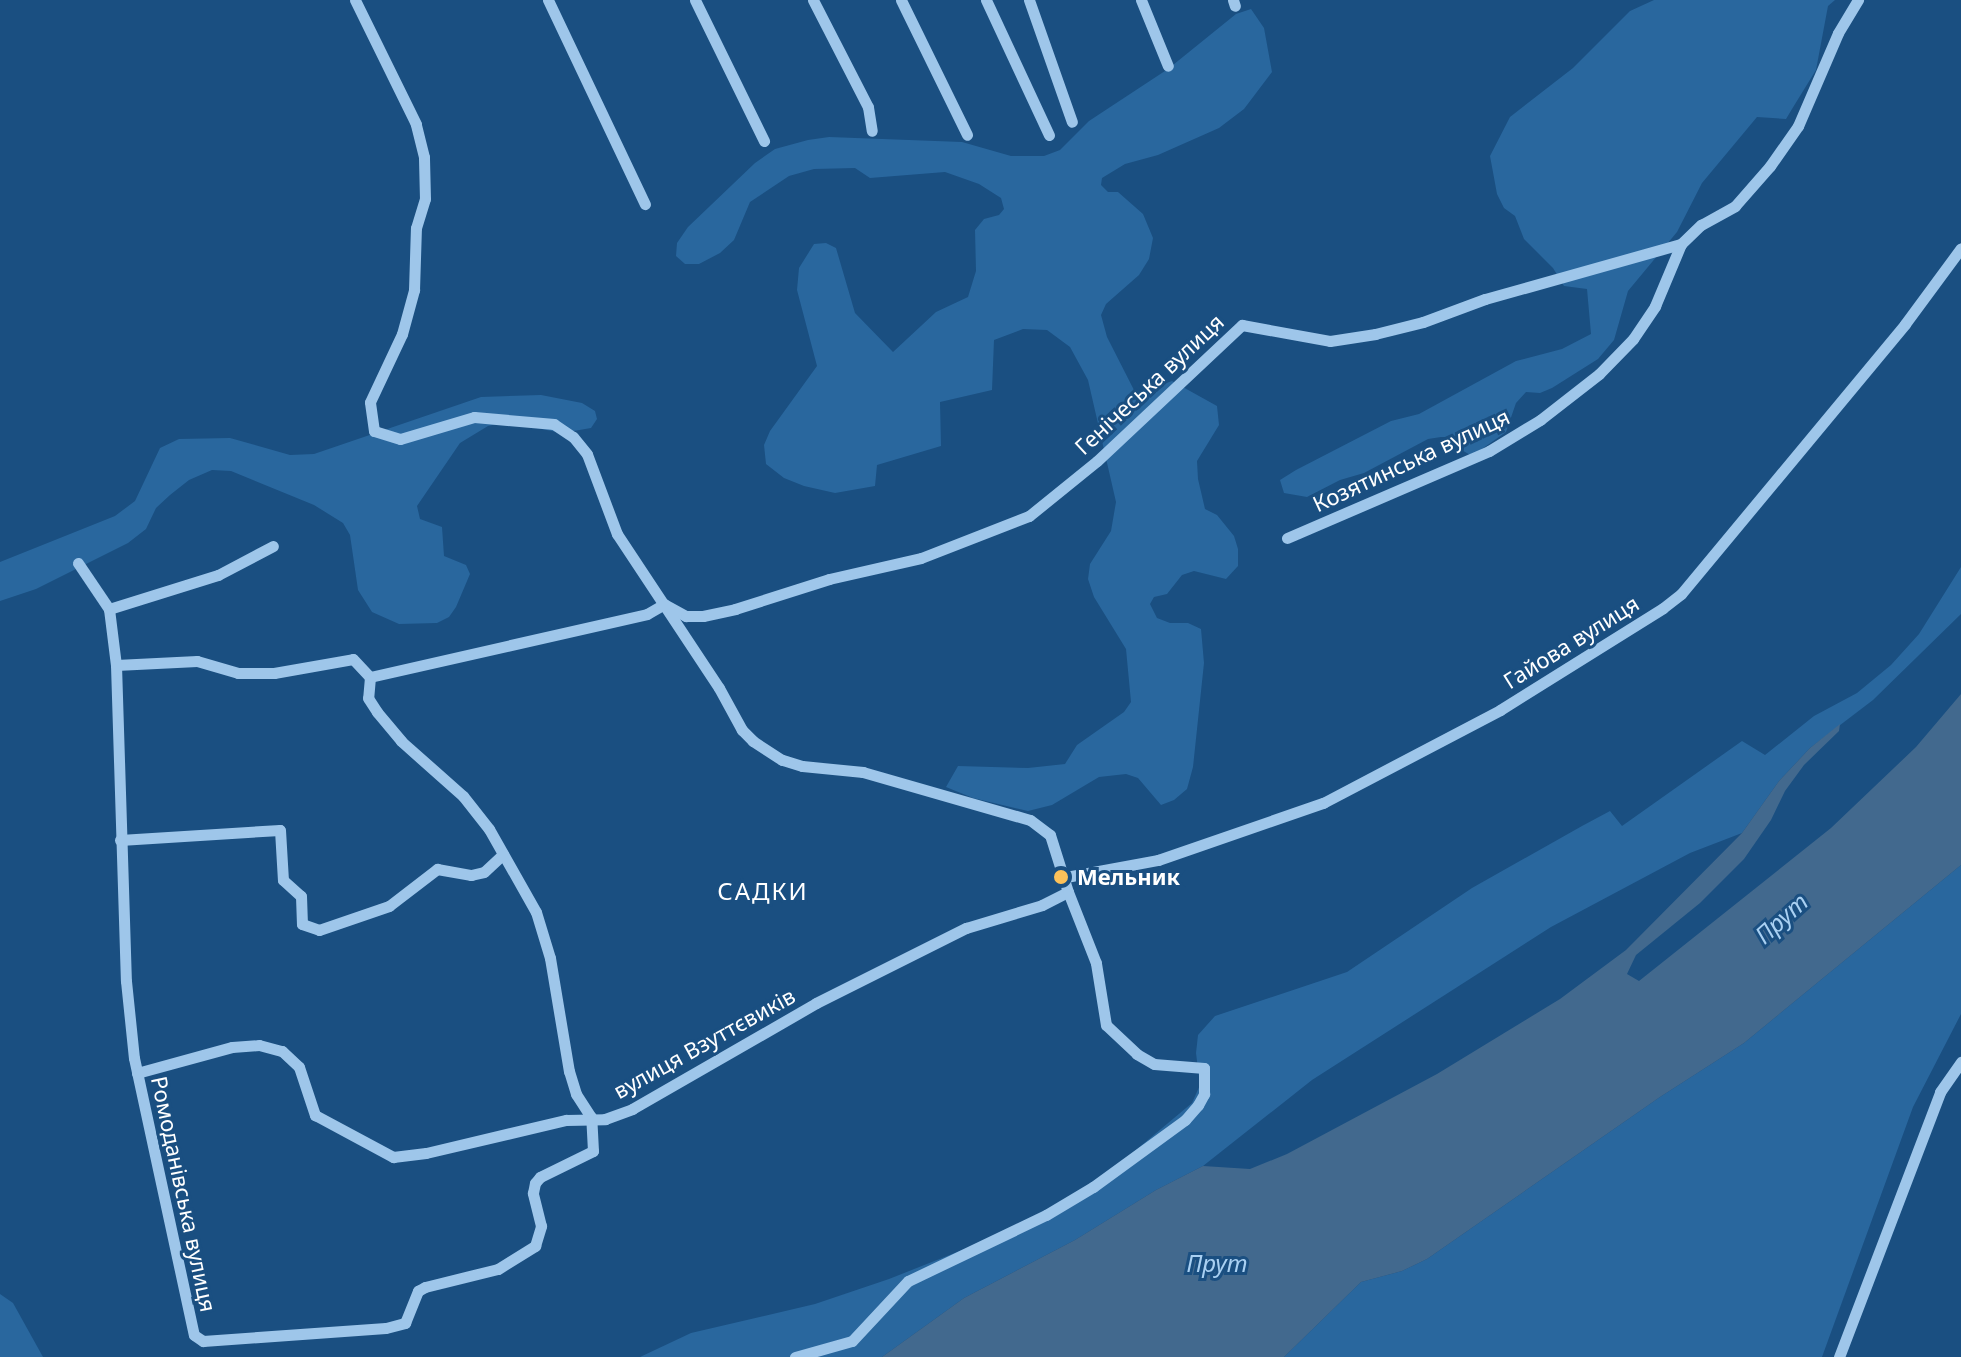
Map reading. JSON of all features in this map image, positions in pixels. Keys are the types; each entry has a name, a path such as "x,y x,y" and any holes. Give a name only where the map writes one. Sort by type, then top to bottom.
{"street":[{"path":"355,0 416,124 424,157 425,199 416,228 414,290 402,334 375,386 370,418 374,431 386,437 417,436 446,423 474,417 554,424 573,437 587,454 617,534 742,730 782,760 802,766 863,772 1030,820 1050,835 1066,877 1068,892 1096,963 1106,1025 1137,1054 1154,1064 1204,1068 1204,1094 1185,1120 1093,1187 1046,1215 908,1281 852,1341 795,1357"},
{"path":"548,0 645,204"},
{"path":"695,0 764,141"},
{"path":"813,0 868,107 872,131"},
{"path":"901,0 967,135"},
{"path":"986,0 1049,135"},
{"path":"1029,0 1072,122"},
{"path":"1141,0 1168,66"},
{"name":"Козятинська вулиця","path":"1287,538 1489,451 1540,420 1599,374 1633,339 1671,274 1681,244 1701,225 1735,206 1770,166 1798,126 1838,33 1858,0"},
{"name":"Генічеська вулиця","path":"664,604 686,616 703,616 735,609 829,579 921,558 1029,516 1097,461 1242,325 1330,341 1375,334 1423,322 1485,299 1681,244"},
{"name":"Гайова вулиця","path":"1066,877 1158,860 1323,803 1500,710 1663,608 1681,594 1905,324 1961,248"},
{"path":"78,563 109,609 218,575 273,546"},
{"path":"116,665 197,661 238,673 274,673 353,659 370,677 647,614 664,604"},
{"name":"Ромоданівська вулиця","path":"109,609 116,665 126,981 137,1073 194,1335 203,1341 386,1328 405,1323 418,1291 498,1269 519,1259 540,1237 533,1193 535,1183 593,1151 591,1117"},
{"name":"вулиця Взуттєвиків","path":"370,677 368,698 377,712 401,741 463,796 503,854 536,912 550,958 569,1071 581,1104 591,1117 605,1119 632,1109 764,1031 966,928 1042,905 1068,892"},
{"path":"120,840 280,830 283,880 301,896 302,924 319,930 389,906 437,869 460,875 484,872 503,854"},
{"path":"137,1073 232,1047 259,1045 282,1051 299,1067 315,1115 393,1157 426,1153 591,1117"},
{"path":"1839,1357 1940,1092 1961,1062"}],"shaded area":[{"path":"1654,0 1835,0 1828,6 1816,70 1786,119 1757,117 1702,183 1677,232 1628,291 1614,340 1598,359 1552,388 1540,393 1526,392 1516,403 1506,432 1472,456 1460,449 1458,437 1428,439 1364,473 1340,480 1307,497 1284,493 1280,480 1296,470 1391,421 1419,414 1516,361 1562,349 1591,334 1587,289 1564,286 1553,268 1524,239 1515,216 1504,208 1497,194 1490,156 1510,117 1573,68 1630,11"},
{"path":"1251,9 1264,28 1272,72 1244,109 1219,128 1158,155 1125,164 1102,178 1101,185 1108,192 1118,192 1143,214 1153,238 1149,259 1139,275 1106,304 1101,315 1107,337 1136,394 1172,381 1217,406 1219,425 1197,461 1198,479 1205,509 1217,515 1234,536 1238,549 1238,566 1226,579 1194,571 1182,575 1167,594 1154,597 1150,604 1157,618 1170,623 1188,623 1201,629 1204,663 1193,767 1187,789 1174,800 1161,805 1138,778 1126,774 1099,777 1052,805 1028,811 973,798 946,787 958,766 1028,768 1065,764 1077,745 1124,712 1131,702 1126,649 1094,597 1088,579 1090,564 1111,531 1116,502 1088,380 1070,347 1047,330 1023,329 994,340 992,390 940,402 941,446 877,465 875,486 835,493 804,486 784,478 766,464 764,445 770,431 817,366 797,290 799,268 814,244 826,243 836,248 855,313 893,352 936,312 968,297 976,271 975,230 984,219 999,215 1004,209 1001,198 979,184 945,172 870,178 855,168 814,169 789,176 750,202 734,240 720,253 699,264 685,264 676,256 677,243 688,227 755,163 775,149 808,140 829,137 962,142 1011,156 1044,156 1060,150 1089,121 1168,69 1236,14"},
{"path":"541,395 582,403 595,411 597,419 591,428 562,433 506,422 488,426 460,443 417,506 420,519 442,527 444,556 466,565 470,574 456,607 449,617 437,623 399,624 372,612 358,590 350,535 343,523 314,505 231,471 212,470 189,480 170,495 156,508 146,529 128,543 36,589 0,601 0,562 115,516 135,501 160,448 179,439 230,438 290,455 314,454 481,397"},
{"path":"1961,567 1961,614 1873,700 1810,748 1779,781 1742,833 1690,853 1551,927 1312,1080 1203,1166 1156,1190 1075,1240 964,1298 882,1357 640,1357 691,1333 815,1304 889,1279 1005,1233 1054,1209 1124,1160 1192,1103 1200,1085 1196,1053 1198,1035 1215,1016 1347,972 1472,888 1610,811 1622,826 1742,741 1765,755 1814,716 1857,693 1891,665 1919,634"},
{"path":"1961,865 1961,1014 1913,1107 1822,1357 1284,1357 1361,1282 1402,1271 1427,1259 1660,1097 1744,1043"},
{"path":"0,1294 13,1303 43,1357 0,1357"}],"water":[{"name":"Прут","path":"1961,694 1961,865 1744,1043 1660,1097 1427,1259 1402,1271 1361,1282 1284,1357 882,1357 964,1298 1075,1240 1156,1190 1203,1166 1250,1169 1287,1154 1437,1074 1560,999 1626,950 1742,833 1779,781 1810,748 1840,724 1839,731 1804,765 1785,791 1771,820 1744,859 1700,903 1636,955 1627,974 1639,981 1831,828 1916,747"}],"place":[{"name":"Мельник","path":"1061,877"}],"district":[{"name":"САДКИ","path":"763,891"}]}
